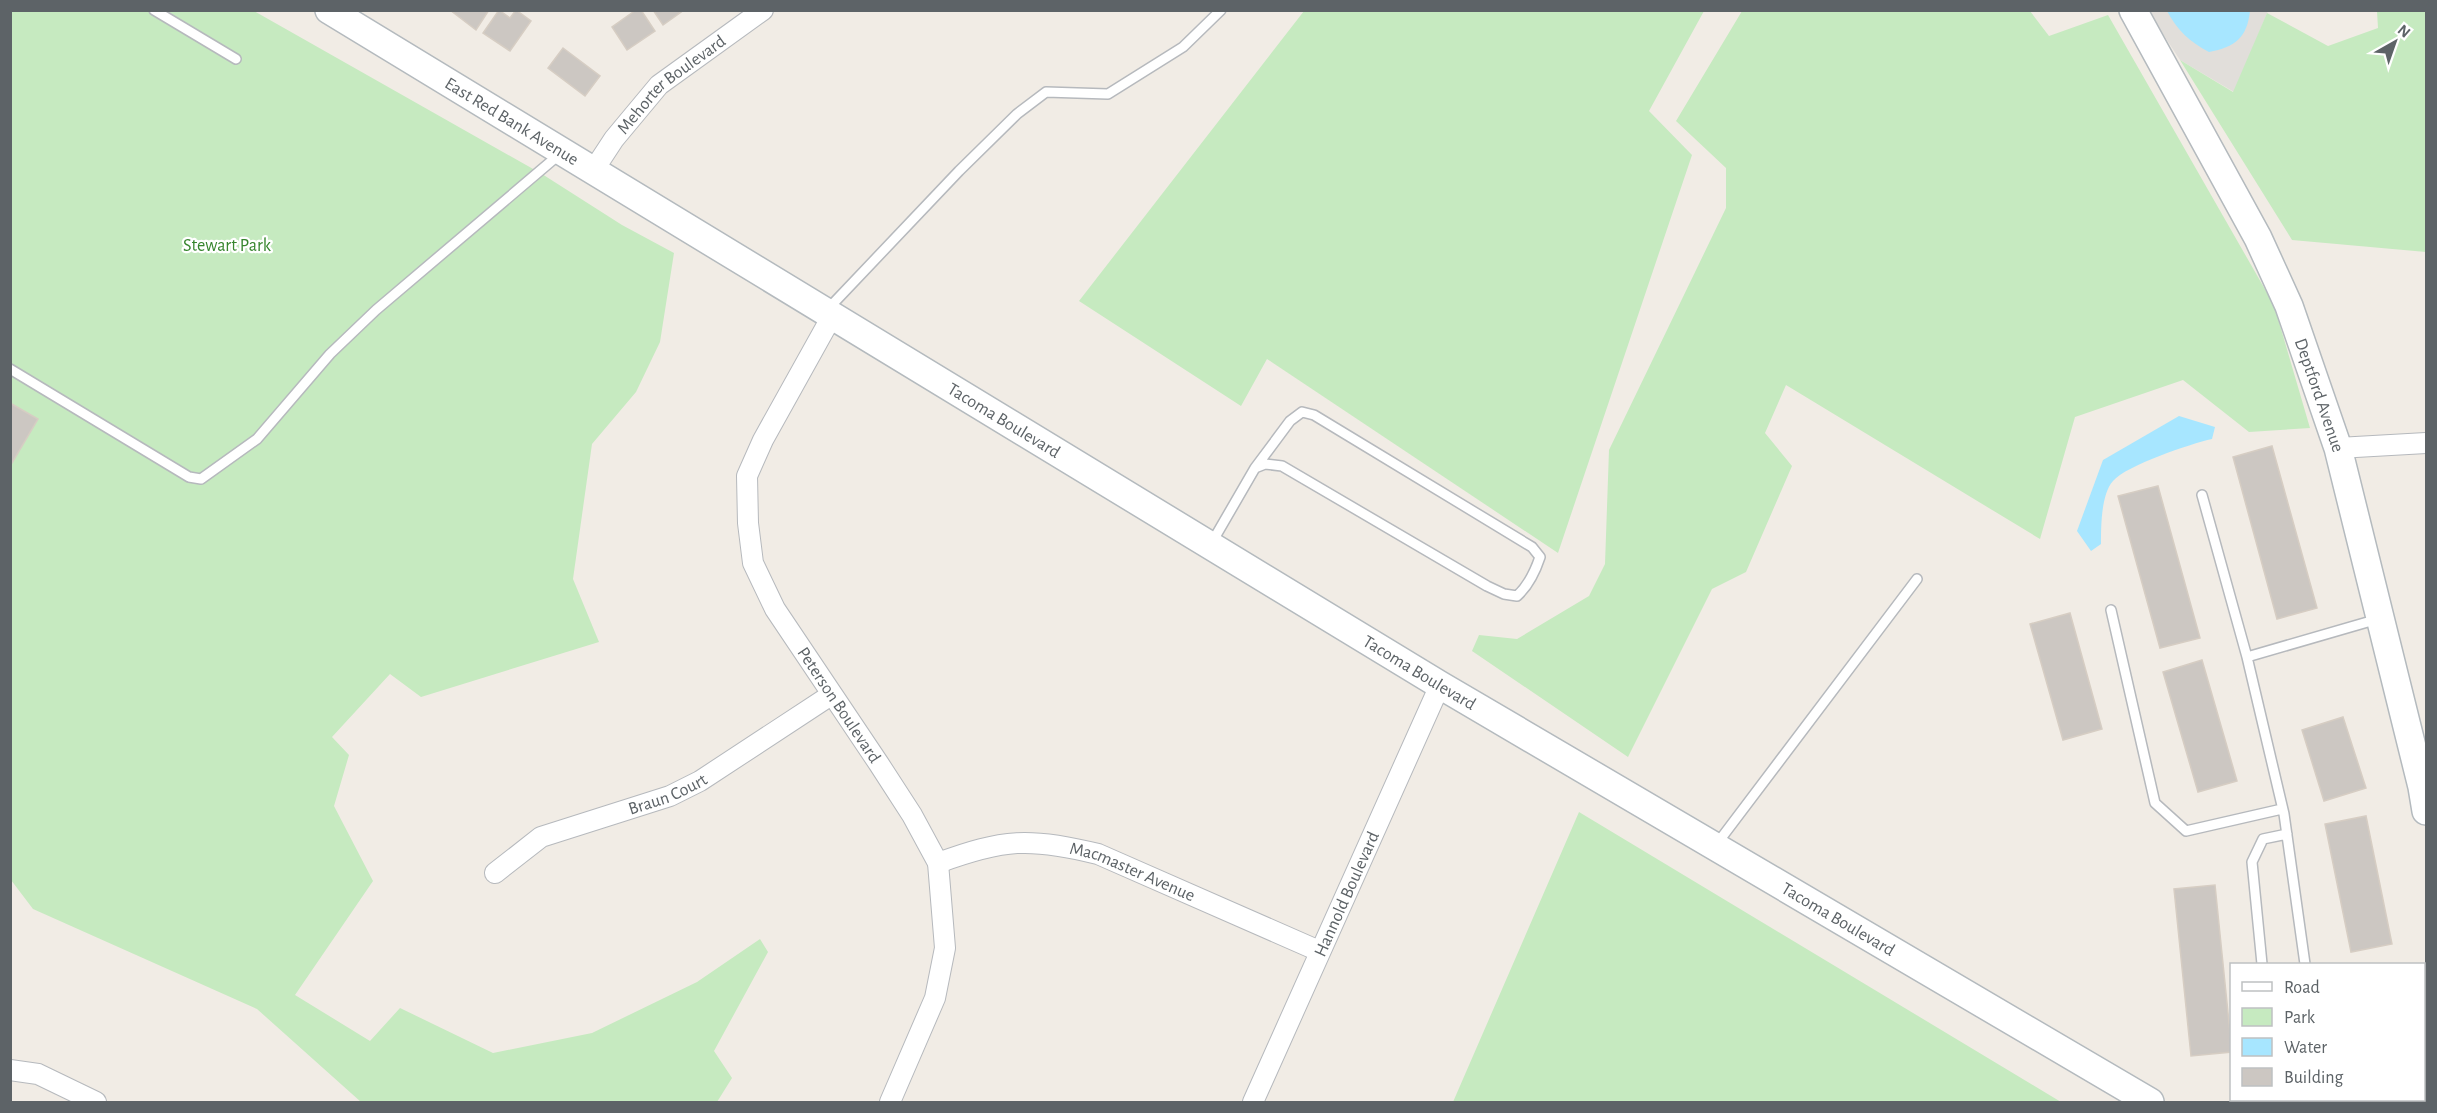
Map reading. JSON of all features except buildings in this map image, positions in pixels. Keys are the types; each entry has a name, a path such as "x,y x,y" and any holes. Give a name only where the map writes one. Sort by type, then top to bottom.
{"street":[{"name":"East Red Bank Avenue","path":"329,10 697,233"},
{"name":"Mehorter Boulevard","path":"593,171 621,131 659,85 763,10"},
{"name":"Deptford Avenue","path":"2133,10 2280,283 2338,448 2425,795"},
{"name":"Tacoma Boulevard","path":"697,233 1440,685 2150,1102"},
{"name":"Peterson Boulevard","path":"829,314 763,440 747,476 748,523 753,563 775,609 879,764 938,863 945,948 935,998 890,1102"},
{"path":"2338,448 2427,443"},
{"name":"Hannold Boulevard","path":"1253,1102 1440,685"},
{"name":"Braun Court","path":"495,873 541,837 670,796 700,781 831,695"},
{"name":"Macmaster Avenue","path":"938,863 1000,844 1027,842 1062,845 1098,854 1319,951"},
{"path":"10,1070 38,1074 96,1102"}],"lane":[{"path":"154,10 236,58"},
{"path":"829,314 959,171 1017,114 1046,92 1108,94 1183,47 1221,10"},
{"path":"10,369 189,477 201,479 257,439 330,354 376,310 562,152"},
{"path":"1210,546 1256,468 1290,421 1302,412 1314,415 1532,547 1540,557 1536,570 1517,596 1504,594 1282,466 1265,464 1256,468"},
{"path":"2202,495 2247,657 2282,808 2305,963"},
{"path":"1714,847 1917,579"},
{"path":"2111,610 2155,803 2186,831 2282,808"},
{"path":"2247,657 2380,619"},
{"path":"2262,963 2252,862 2263,839 2287,834"}],"shaded area":[{"path":"2148,11 2268,11 2234,92 2180,60"}],"green space":[{"name":"Stewart Park","path":"10,11 254,11 542,174 622,225 674,253 660,342 636,392 592,444 573,579 599,642 421,697 390,674 332,737 349,755 334,806 373,881 295,995 370,1041 400,1008 493,1053 592,1033 697,982 760,939 768,952 714,1051 732,1078 717,1102 361,1102 257,1009 33,909 11,880"},
{"path":"1304,11 1704,11 1649,111 1692,155 1558,553 1267,359 1241,406 1079,301"},
{"path":"1742,11 2030,11 2049,36 2108,15 2274,305 2310,428 2249,432 2183,380 2075,417 2040,539 1786,385 1765,433 1792,466 1746,572 1712,589 1628,757 1472,651 1479,635 1517,639 1589,596 1605,564 1609,450 1726,208 1726,168 1676,121"},
{"path":"2377,11 2426,11 2426,252 2292,240 2180,60 2233,92 2267,13 2328,46 2378,28"},
{"path":"1579,812 2061,1102 1453,1102"}],"water":[{"path":"2167,11 2250,11 2246,28 2238,40 2226,47 2209,52 2185,35"},
{"path":"2179,416 2215,427 2212,439 2145,462 2131,468 2113,481 2104,502 2101,544 2091,551 2077,531 2103,460"}]}
